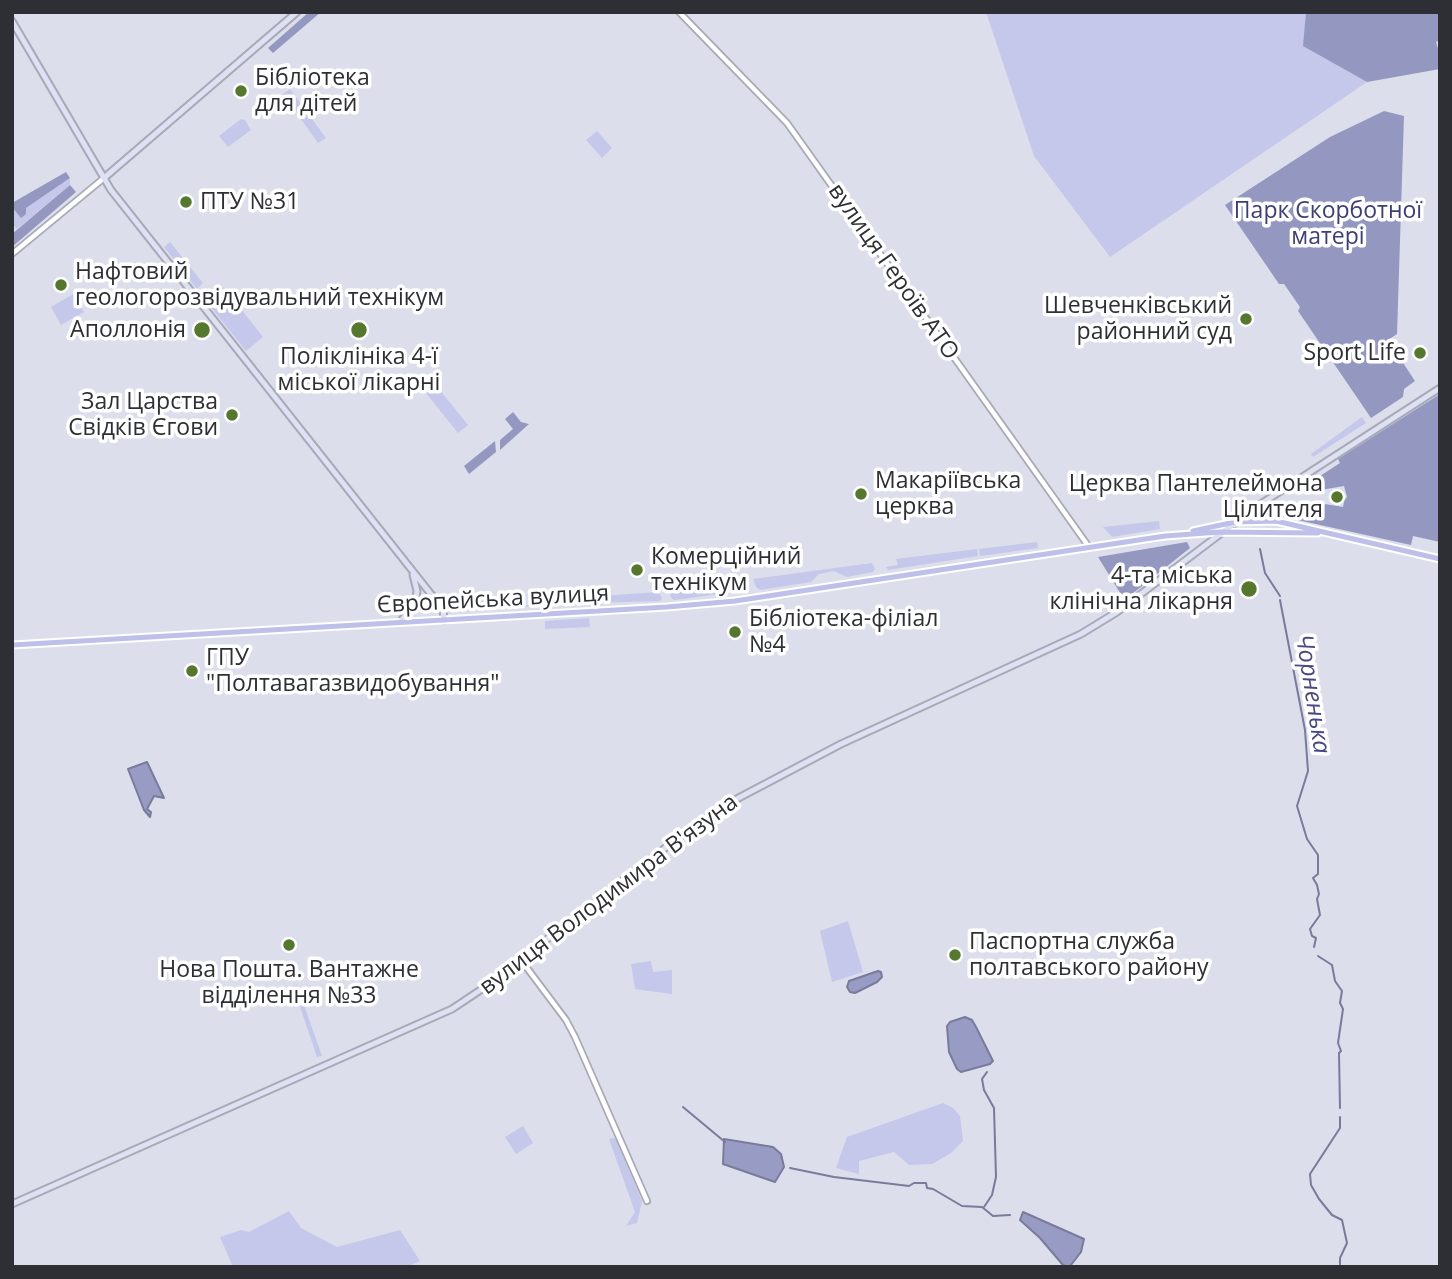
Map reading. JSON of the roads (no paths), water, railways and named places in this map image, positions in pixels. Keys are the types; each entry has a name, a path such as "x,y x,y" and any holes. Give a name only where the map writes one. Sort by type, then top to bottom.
{"main road":[{"path":"104,178 297,12"},
{"path":"12,21 104,178 443,610 444,620"},
{"name":"вулиця Володимира В'язуна","path":"12,1204 452,1009 521,960 682,835 729,803 841,744 1081,634 1117,612 1256,507 1440,388"},
{"name":"Європейська вулиця","path":"1181,535 1235,522 1276,521 1297,524 1318,533 1440,559"},
{"name":"Європейська вулиця","path":"12,645 576,613 735,601 1181,535 1220,532 1318,533"},
{"path":"400,622 414,607 416,599 411,569"}],"street":[{"name":"вулиця Героїв АТО","path":"679,12 787,123 1089,547"},
{"path":"12,254 104,178"},
{"path":"521,960 575,1037 647,1201"}],"waterway":[{"name":"Чорненька","path":"1260,549 1265,573 1280,596"},
{"name":"Чорненька","path":"1280,600 1305,730 1308,771 1297,806 1307,839 1318,855 1318,874 1313,878 1319,894 1317,899 1320,915 1310,929 1312,936 1316,938 1314,947"},
{"name":"Чорненька","path":"1318,956 1332,965 1335,981 1342,991 1340,1003 1343,1009 1338,1043 1341,1051 1340,1108"},
{"path":"984,1207 992,1195 996,1177 994,1108 984,1090 982,1079 987,1072"},
{"path":"683,1107 725,1142"},
{"name":"Чорненька","path":"1340,1117 1340,1128 1310,1174 1311,1185 1319,1199 1332,1215 1342,1220 1347,1243 1340,1258 1340,1267"},
{"path":"790,1168 834,1177 909,1186 926,1183 927,1188 962,1206 982,1207 993,1216 1010,1215"}],"place":[{"name":"Бібліотека для дітей","path":"241,91"},
{"name":"ПТУ №31","path":"186,202"},
{"name":"Нафтовий геологорозвідувальний технікум","path":"61,285"},
{"name":"Шевченківський районний суд","path":"1246,319"},
{"name":"Аполлонія","path":"202,330"},
{"name":"Поліклініка 4-ї міської лікарні","path":"359,330"},
{"name":"Sport Life","path":"1420,353"},
{"name":"Зал Царства Cвідків Єгови","path":"232,415"},
{"name":"Макаріївська церква","path":"861,494"},
{"name":"Церква Пантелеймона Цілителя","path":"1337,497"},
{"name":"Комерційний технікум","path":"637,570"},
{"name":"4-та міська клінічна лікарня","path":"1249,589"},
{"name":"Бібліотека-філіал №4","path":"735,632"},
{"name":"ГПУ \"Полтавагазвидобування\"","path":"192,671"},
{"name":"Нова Пошта. Вантажне відділення №33","path":"289,945"},
{"name":"Паспортна служба полтавського району","path":"955,955"}],"park label":[{"name":"Парк Скорботної матері","path":"1328,224"}]}
